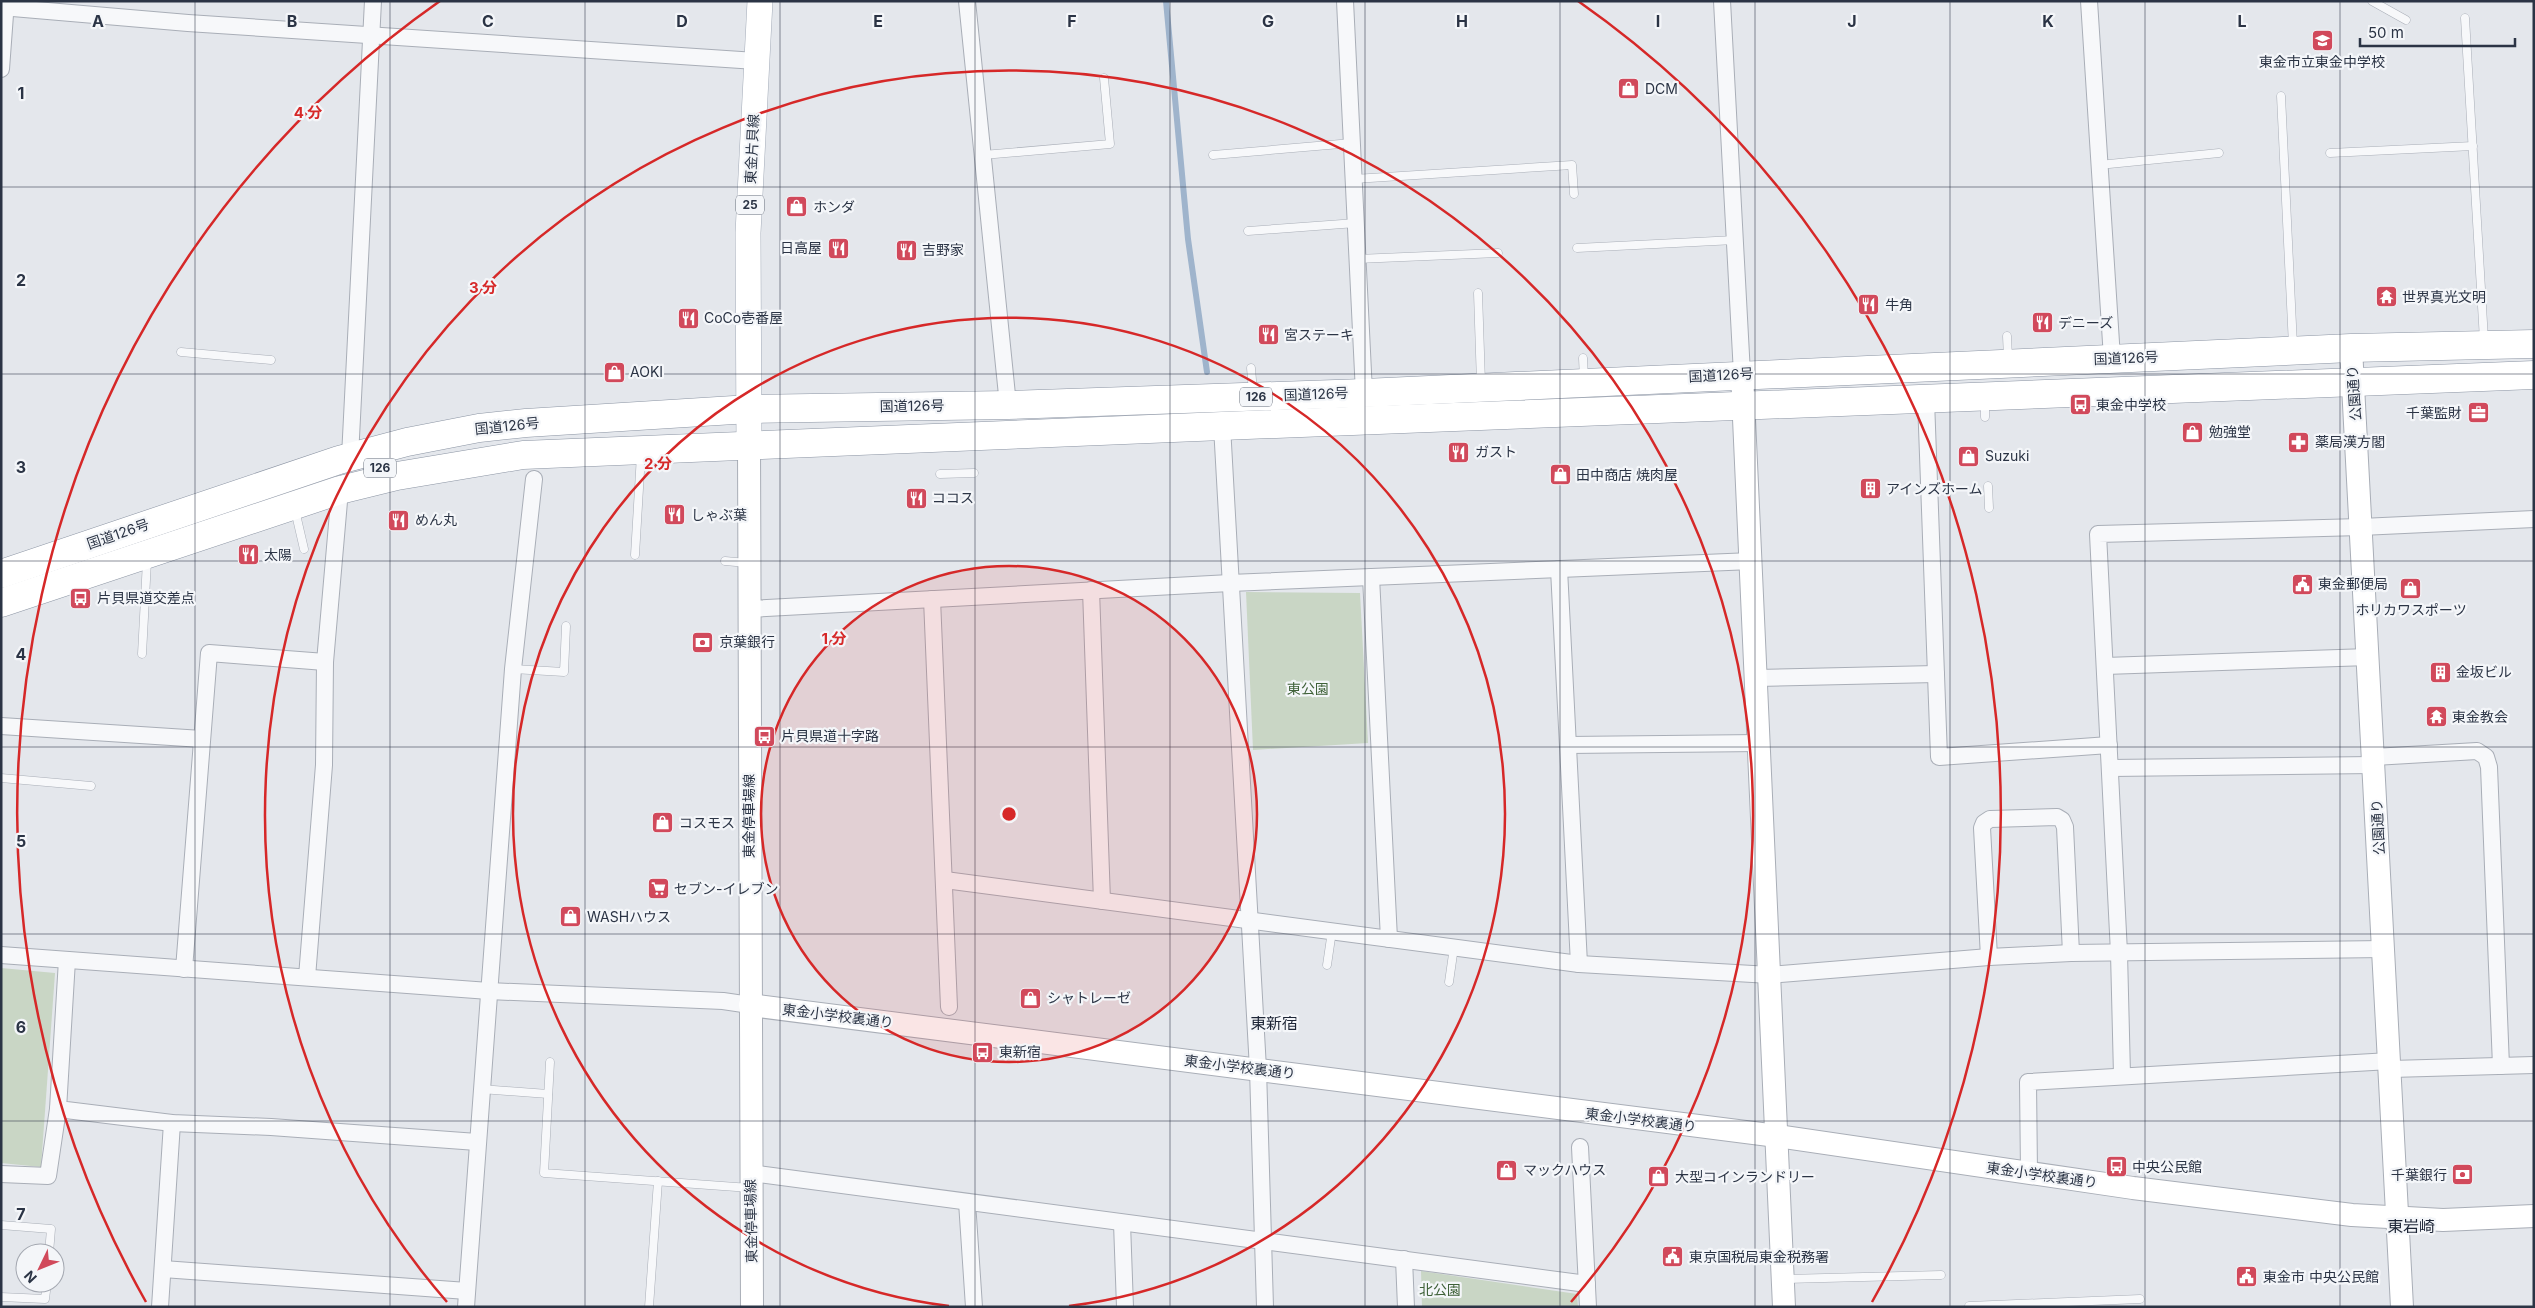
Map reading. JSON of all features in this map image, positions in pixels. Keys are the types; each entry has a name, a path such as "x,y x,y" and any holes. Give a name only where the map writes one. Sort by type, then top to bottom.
{"highway":[{"name":"国道126号","path":"1,574 344,459 478,428 750,409 1008,405 1364,393 1481,387 1584,370 1742,374 2293,350 2534,344"},
{"name":"国道126号","path":"1,603 293,504 340,490 422,472 523,455 1222,426 1926,400 1985,408 2354,384 2534,375"},
{"name":"126","path":"344,459 367,470 395,465 422,472"},
{"name":"126","path":"275,481 326,484 340,490"}],"main road":[{"name":"東金片貝線","path":"749,446 748,233 760,1"}],"street":[{"path":"344,459 373,1"},
{"path":"967,1 1008,405"},
{"path":"1345,1 1364,393"},
{"path":"1722,1 1734,240 1745,407 1784,1307"},
{"path":"2089,1 2112,358"},
{"path":"1,69 4,5 188,23 756,61"},
{"name":"公園通り","path":"2351,348 2369,657 2402,1307"},
{"path":"1926,400 1939,757 2109,745"},
{"path":"1222,426 1248,920 1258,1069 1261,1242 1265,1307"},
{"name":"東金停車場線","path":"749,446 748,609 752,1307"},
{"path":"163,1269 467,1299 513,669 534,479"},
{"path":"307,977 324,765 325,662 340,490"},
{"path":"2122,1075 2119,953 2098,534 2362,527 2534,519"},
{"path":"748,609 1230,583 1752,561"},
{"path":"1558,569 1579,964"},
{"path":"1371,578 1389,939"},
{"path":"1091,590 1102,901"},
{"path":"932,599 949,1007"},
{"path":"184,969 209,653 325,662"},
{"path":"2104,666 2369,657"},
{"path":"1757,678 1936,674"},
{"path":"1,726 202,740"},
{"path":"1568,745 1760,744"},
{"path":"2110,768 2374,761 2477,751 2486,757 2490,767 2501,1066"},
{"path":"1989,957 1982,828 1984,823 1990,819 2057,817 2062,820 2065,827 2072,954"},
{"path":"945,880 1579,964 1770,975 1989,957 2384,949"},
{"path":"1,956 488,991 722,1001 750,1005"},
{"path":"1,1174 48,1176 58,1109 67,960"},
{"name":"東金小学校裏通り","path":"750,1005 1777,1136 2143,1189 2397,1219 2443,1220 2534,1216"},
{"path":"2029,1173 2028,1082 2122,1075 2390,1065 2534,1065"},
{"path":"58,1109 172,1124 271,1127 477,1142"},
{"path":"160,1307 172,1124"},
{"path":"1580,1147 1588,1307"},
{"path":"751,1180 967,1202 1587,1284"},
{"path":"967,1202 974,1307"},
{"path":"1122,1223 1125,1307"},
{"path":"1404,1259 1406,1307"}],"lane":[{"path":"2372,1 2406,20"},
{"path":"2465,18 2485,346"},
{"path":"984,155 1110,144 1104,78"},
{"path":"2282,96 2293,350"},
{"path":"1213,155 1352,143"},
{"path":"2330,153 2473,146"},
{"path":"2099,165 2219,153"},
{"path":"1354,179 1572,165 1574,194"},
{"path":"1248,232 1356,223"},
{"path":"1577,248 1734,240"},
{"path":"1358,259 1498,254"},
{"path":"1478,293 1481,387"},
{"path":"2007,336 2008,362"},
{"path":"181,352 271,360"},
{"path":"1251,368 1254,397"},
{"path":"635,555 642,450"},
{"path":"940,474 974,473"},
{"path":"1988,486 1989,508"},
{"path":"293,504 304,549"},
{"path":"142,654 147,554"},
{"path":"725,561 749,563"},
{"path":"513,669 564,672 566,626"},
{"path":"1,778 91,786"},
{"path":"1327,965 1332,931"},
{"path":"1449,982 1454,947"},
{"path":"550,1062 544,1173 658,1181 751,1180"},
{"path":"481,1089 548,1094"},
{"path":"649,1307 658,1181"},
{"path":"1,1225 51,1229 50,1243"},
{"path":"1783,1279 1941,1276"},
{"path":"1,1297 45,1300 45,1293"},
{"path":"1969,1306 2140,1299"}],"green space":[{"name":"東公園","path":"1246,592 1360,593 1368,743 1253,750"},
{"path":"1,968 55,973 41,1167 1,1163"},
{"name":"北公園","path":"1421,1271 1577,1294 1578,1307 1422,1307"}],"waterway":[{"path":"1166,1 1188,239 1207,372"}],"place":[{"name":"東金市立東金中学校","path":"2322,40"},
{"name":"DCM","path":"1629,89"},
{"name":"ホンダ","path":"797,207"},
{"name":"日高屋","path":"838,248"},
{"name":"吉野家","path":"906,250"},
{"name":"世界真光文明","path":"2386,297"},
{"name":"牛角","path":"1869,305"},
{"name":"CoCo壱番屋","path":"688,318"},
{"name":"デニーズ","path":"2042,323"},
{"name":"宮ステーキ","path":"1268,335"},
{"name":"AOKI","path":"614,372"},
{"name":"東金中学校","path":"2080,405"},
{"name":"千葉監財","path":"2478,413"},
{"name":"勉強堂","path":"2193,432"},
{"name":"薬局漢方閣","path":"2299,442"},
{"name":"ガスト","path":"1459,452"},
{"name":"Suzuki","path":"1969,456"},
{"name":"田中商店 焼肉屋","path":"1560,475"},
{"name":"アインズホーム","path":"1870,489"},
{"name":"ココス","path":"916,498"},
{"name":"しゃぶ葉","path":"675,515"},
{"name":"めん丸","path":"399,520"},
{"name":"太陽","path":"248,555"},
{"name":"東金郵便局","path":"2302,584"},
{"name":"ホリカワスポーツ","path":"2411,588"},
{"name":"片貝県道交差点","path":"81,598"},
{"name":"京葉銀行","path":"703,642"},
{"name":"金坂ビル","path":"2440,672"},
{"name":"東金教会","path":"2436,717"},
{"name":"片貝県道十字路","path":"765,736"},
{"name":"コスモス","path":"663,823"},
{"name":"セブン-イレブン","path":"658,889"},
{"name":"WASHハウス","path":"571,917"},
{"name":"シャトレーゼ","path":"1031,998"},
{"name":"東新宿","path":"983,1052"},
{"name":"中央公民館","path":"2116,1167"},
{"name":"マックハウス","path":"1507,1170"},
{"name":"千葉銀行","path":"2463,1175"},
{"name":"大型コインランドリー","path":"1659,1177"},
{"name":"東京国税局東金税務署","path":"1673,1257"},
{"name":"東金市 中央公民館","path":"2247,1277"}],"district":[{"name":"東新宿","path":"1274,1023"},
{"name":"東岩崎","path":"2411,1226"}]}
